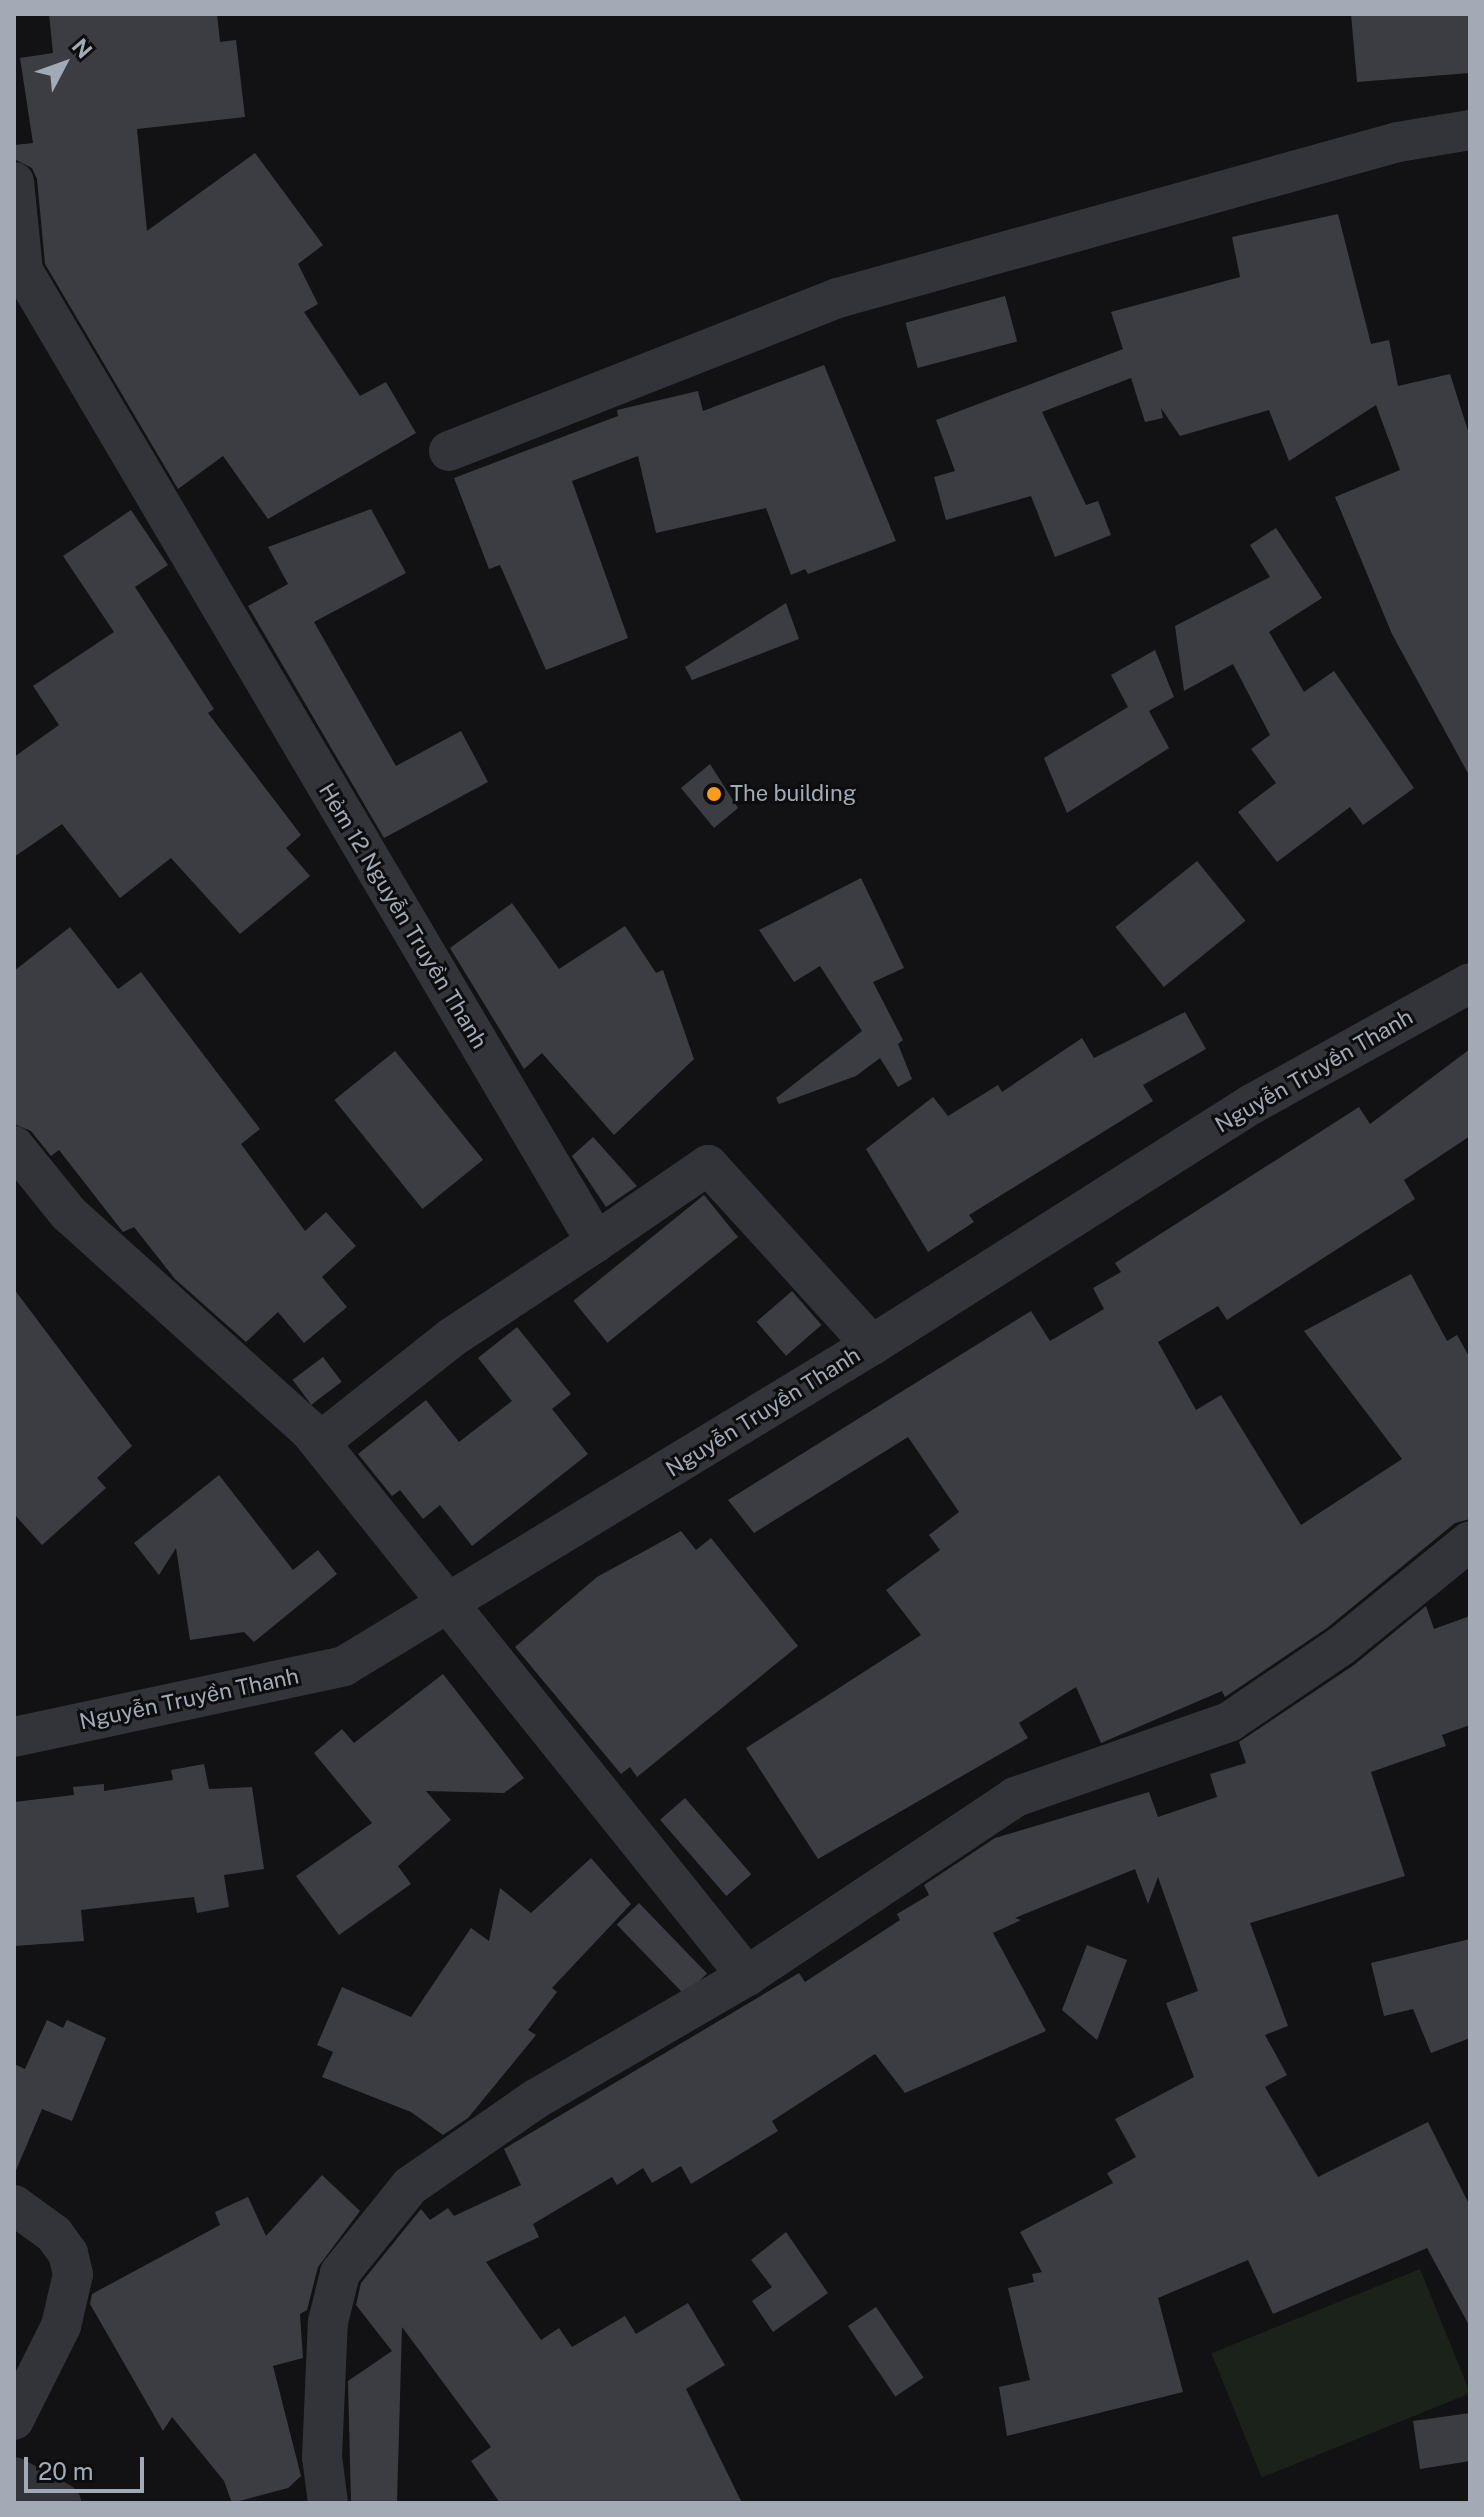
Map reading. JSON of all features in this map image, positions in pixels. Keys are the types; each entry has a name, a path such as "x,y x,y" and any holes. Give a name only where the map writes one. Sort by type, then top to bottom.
{"street":[{"path":"449,451 838,298 1398,142 1470,130"},
{"path":"14,182 19,273"},
{"name":"Hẻm 12 Nguyễn Truyền Thanh","path":"19,273 596,1242"},
{"name":"Nguyễn Truyền Thanh","path":"14,1737 344,1666 448,1607 872,1345 1252,1104 1470,983"},
{"path":"14,1146 68,1213 320,1442 448,1607 747,1976"},
{"path":"320,1442 451,1338 708,1165 872,1345"},
{"path":"328,2503 322,2457 328,2322 340,2273 410,2186 534,2100 747,1976 1015,1797 1229,1722 1341,1646 1470,1541"},
{"path":"14,2205 54,2234 68,2253 73,2274 61,2326 14,2420"},
{"path":"14,2477 61,2503"}],"shaded area":[{"path":"1420,2269 1470,2393 1262,2478 1211,2353"}],"building":[{"path":"49,14 217,14 220,42 236,40 245,117 137,129 147,231 255,153 323,245 298,264 318,304 304,312 360,396 386,382 416,433 268,519 223,456 178,489 45,264 37,179 32,168 16,160 15,145 33,143 20,58 53,53"},
{"path":"1351,14 1470,14 1470,73 1357,82"},
{"path":"1338,214 1371,344 1389,340 1398,386 1450,374 1470,437 1470,777 1392,634 1335,497 1400,470 1376,405 1289,461 1269,410 1180,436 1161,408 1163,418 1145,422 1131,378 1042,412 1086,505 1098,501 1111,535 1055,557 1031,496 946,520 934,477 955,471 936,420 1123,349 1111,312 1240,277 1232,237"},
{"path":"1005,296 1017,341 918,368 906,323"},
{"path":"824,365 896,541 808,574 805,569 791,575 766,508 656,533 638,456 572,481 628,638 546,670 500,565 489,569 454,478 618,416 617,410 698,391 703,411"},
{"path":"371,509 406,573 314,622 396,766 461,731 488,782 384,838 248,606 288,584 268,547"},
{"path":"131,510 168,565 135,587 214,709 208,713 301,835 286,848 310,876 240,934 171,858 120,898 62,824 14,857 14,757 59,725 33,686 114,632 63,556"},
{"path":"1276,528 1322,598 1269,632 1304,692 1334,671 1414,788 1363,825 1350,807 1277,862 1238,812 1276,783 1251,749 1270,735 1233,664 1184,691 1175,626 1270,577 1250,545"},
{"path":"786,603 799,639 692,680 685,667"},
{"path":"1155,650 1174,697 1149,711 1169,748 1067,813 1044,758 1128,707 1111,675"},
{"name":"The building","path":"710,764 738,808 714,828 681,788"},
{"path":"1197,861 1245,921 1164,987 1115,927"},
{"path":"861,878 904,968 873,982 903,1040 898,1044 912,1079 898,1087 880,1058 856,1076 779,1104 776,1098 862,1031 820,966 794,982 759,930"},
{"path":"512,903 559,969 625,926 656,973 663,970 694,1059 614,1135 542,1053 524,1069 450,948"},
{"path":"70,927 118,989 141,972 260,1129 241,1144 305,1231 326,1212 356,1246 322,1277 347,1307 304,1343 278,1312 246,1342 175,1279 134,1227 123,1232 59,1150 51,1156 31,1131 14,1124 14,971"},
{"path":"1185,1012 1206,1049 1143,1085 1153,1101 969,1215 974,1222 928,1252 866,1149 933,1097 948,1116 998,1085 1002,1092 1082,1038 1094,1058"},
{"path":"1470,1049 1470,1136 1404,1180 1415,1199 1227,1320 1218,1306 1158,1342 1196,1410 1221,1395 1301,1525 1402,1459 1304,1331 1411,1274 1447,1341 1457,1335 1470,1358 1470,1519 1455,1523 1327,1628 1225,1697 1222,1691 1101,1743 1076,1687 1019,1723 1028,1738 818,1859 746,1748 921,1635 886,1590 940,1550 929,1535 959,1512 908,1437 754,1533 728,1500 1031,1311 1050,1341 1104,1309 1093,1288 1121,1272 1115,1263 1359,1107 1370,1124"},
{"path":"395,1051 483,1160 422,1209 334,1100"},
{"path":"593,1137 637,1186 606,1207 572,1156"},
{"path":"704,1195 738,1237 607,1343 573,1301"},
{"path":"14,1289 132,1446 97,1478 106,1488 42,1545 14,1514"},
{"path":"792,1291 822,1325 786,1356 757,1322"},
{"path":"517,1327 571,1394 552,1409 588,1454 472,1546 440,1505 423,1519 400,1490 392,1496 358,1454 426,1400 459,1442 512,1401 478,1358"},
{"path":"323,1357 342,1382 311,1405 293,1380"},
{"path":"219,1475 293,1570 318,1550 337,1574 254,1642 244,1632 190,1640 176,1548 159,1575 134,1543"},
{"path":"681,1531 696,1550 711,1538 798,1646 637,1777 630,1767 621,1774 515,1647 597,1577"},
{"path":"1426,1606 1434,1629 1470,1616 1470,1725 1442,1735 1446,1746 1371,1772 1405,1876 1250,1923 1288,2026 1265,2035 1287,2075 1265,2087 1318,2177 1428,2122 1470,2206 1470,2327 1427,2248 1273,2314 1248,2260 1158,2298 1183,2392 1007,2436 999,2387 1030,2380 1008,2288 1034,2282 1032,2274 1042,2272 1020,2232 1113,2183 1107,2173 1136,2157 1115,2119 1194,2077 1166,2003 1198,1991 1158,1877 1148,1904 1135,1869 1015,1918 1021,1920 993,1933 1046,2031 905,2093 875,2054 772,2121 778,2131 691,2184 681,2166 652,2183 643,2168 617,2185 612,2177 533,2224 539,2237 486,2262 541,2340 559,2328 572,2347 625,2316 636,2334 688,2303 725,2365 686,2389 742,2503 500,2503 471,2461 491,2447 402,2327 397,2503 351,2503 348,2381 392,2351 356,2305 361,2283 421,2209 430,2220 448,2208 454,2216 521,2185 504,2149 799,1973 805,1982 900,1920 897,1914 929,1895 924,1885 995,1838 1149,1792 1158,1817 1217,1797 1210,1774 1246,1763 1239,1742 1354,1665"},
{"path":"443,1674 524,1778 504,1793 426,1791 451,1820 398,1866 411,1884 339,1935 296,1876 372,1823 314,1753 342,1729 354,1743"},
{"path":"204,1764 209,1789 252,1787 264,1869 224,1875 229,1907 197,1913 194,1897 81,1910 84,1941 14,1946 14,1802 74,1795 73,1787 104,1784 104,1791 173,1780 171,1770"},
{"path":"685,1798 751,1874 726,1896 660,1820"},
{"path":"591,1858 631,1904 552,1988 557,1992 528,2030 536,2035 468,2118 443,2135 411,2112 322,2077 333,2052 317,2045 342,1987 411,2017 471,1928 489,1941 500,1888 531,1913"},
{"path":"639,1903 707,1973 685,1995 617,1925"},
{"path":"1470,1939 1470,2038 1431,2053 1413,2009 1384,2016 1371,1963"},
{"path":"1087,1945 1127,1960 1097,2040 1062,2010"},
{"path":"47,2020 63,2028 67,2020 106,2038 72,2121 42,2109 14,2175 14,2064 25,2069"},
{"path":"322,2175 360,2211 318,2267 307,2310 300,2314 303,2358 273,2366 301,2476 288,2488 232,2503 224,2481 172,2417 163,2431 90,2304 92,2294 220,2225 215,2212 248,2197 266,2236"},
{"path":"786,2232 828,2293 773,2332 752,2301 772,2287 751,2260"},
{"path":"876,2307 924,2377 895,2396 848,2326"},
{"path":"1470,2413 1470,2461 1420,2469 1413,2421"}],"place":[{"name":"The building","path":"714,794"}]}
